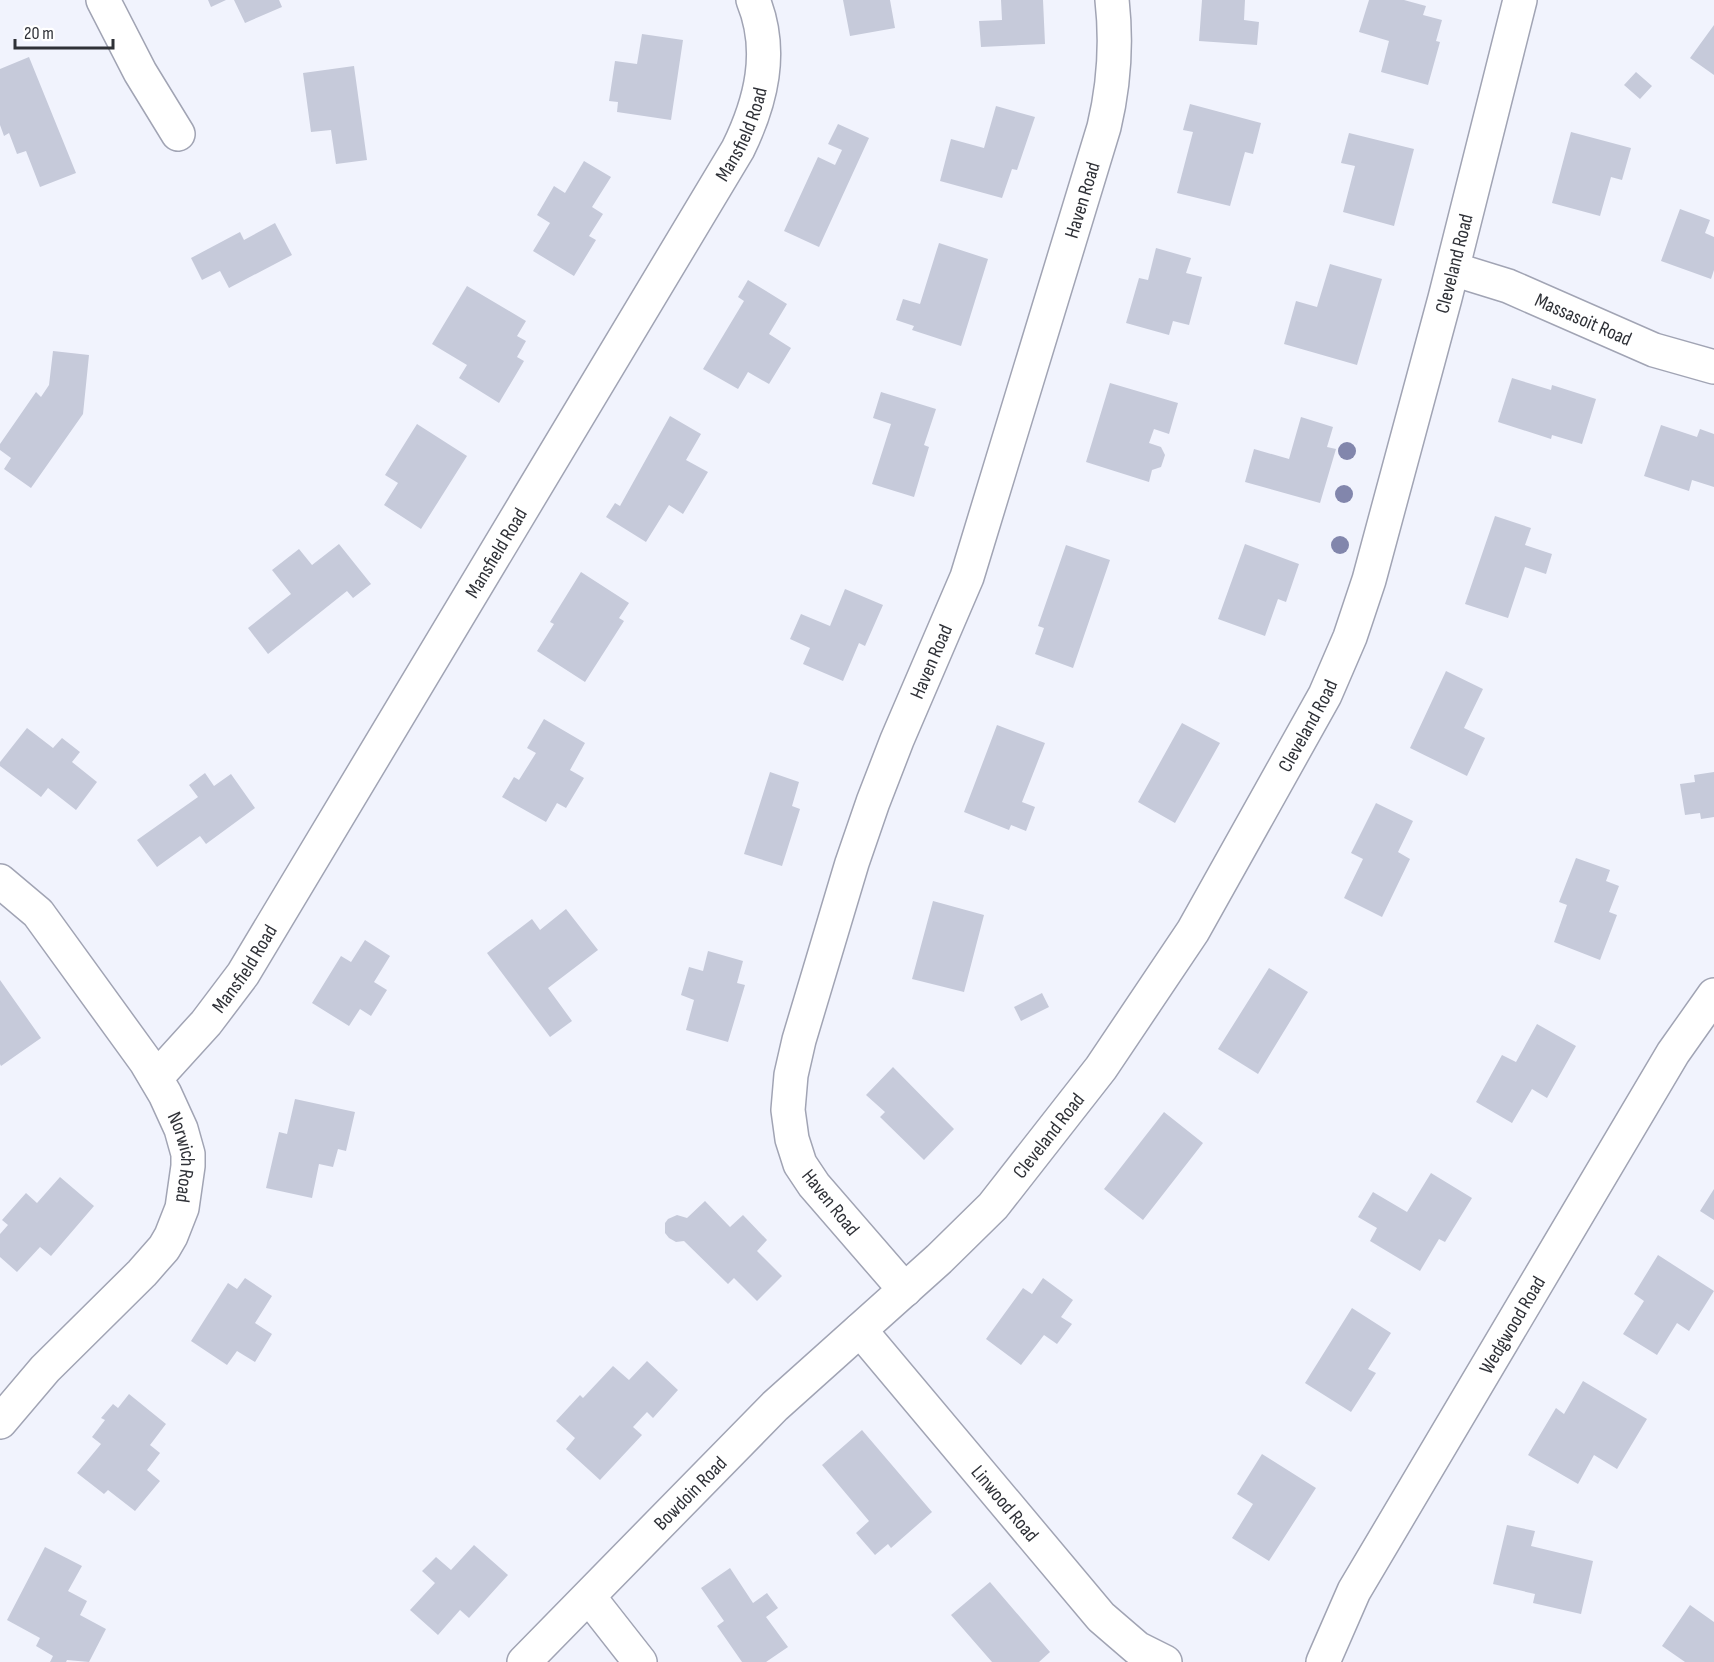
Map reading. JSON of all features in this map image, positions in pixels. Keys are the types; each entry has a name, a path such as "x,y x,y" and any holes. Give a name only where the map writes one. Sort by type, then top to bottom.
{"street":[{"path":"103,0 140,72 178,134"},
{"name":"Mansfield Road","path":"156,1078 193,1039 243,974 738,149 757,103 763,72 762,27 753,0"},
{"name":"Haven Road","path":"905,1290 814,1185 800,1164 792,1139 788,1110 791,1075 799,1040 852,863 873,802 967,577 1104,128 1113,76 1115,45 1112,0"},
{"name":"Cleveland Road","path":"860,1330 958,1242 993,1206 1101,1068 1193,931 1325,695 1341,662 1369,580 1453,268 1520,0"},
{"name":"Massasoit Road","path":"1453,268 1508,286 1654,350 1714,367"},
{"name":"Norwich Road","path":"0,881 38,913 131,1039 156,1078 181,1129 188,1155 186,1193 171,1236 153,1261 45,1370 0,1422"},
{"name":"Wedgwood Road","path":"1323,1662 1354,1591 1673,1053 1714,995"},
{"name":"Bowdoin Road","path":"524,1662 775,1406 860,1330"},
{"name":"Linwood Road","path":"860,1330 1101,1617 1131,1644 1165,1662"},
{"path":"589,1597 640,1662"}],"building":[{"path":"208,0 226,0 211,7"},
{"path":"234,0 279,0 282,7 245,23"},
{"path":"843,0 890,0 895,28 850,36"},
{"path":"1001,0 1043,0 1045,44 981,47 979,21 1002,20"},
{"path":"1202,0 1245,0 1244,20 1259,22 1257,45 1199,41"},
{"path":"1369,0 1404,0 1426,6 1423,15 1442,20 1436,41 1440,42 1428,85 1381,72 1389,41 1359,32"},
{"path":"1714,25 1714,75 1690,58"},
{"path":"642,34 683,40 671,120 617,112 618,102 609,101 615,61 637,64"},
{"path":"29,57 76,173 40,187 26,151 17,154 9,133 4,136 0,125 0,69"},
{"path":"354,66 367,160 336,164 331,130 311,132 303,73"},
{"path":"1636,72 1652,86 1640,99 1624,85"},
{"path":"1190,104 1261,123 1253,154 1245,152 1230,206 1177,193 1193,132 1183,130"},
{"path":"996,106 1035,117 1017,170 1012,169 1002,198 940,181 951,139 984,148"},
{"path":"838,124 869,138 819,247 784,231 818,157 835,165 842,150 828,144"},
{"path":"1571,132 1631,148 1622,180 1611,177 1600,216 1552,203"},
{"path":"1349,133 1414,149 1394,226 1343,212 1355,166 1341,163"},
{"path":"584,161 611,177 592,207 603,214 589,236 596,240 574,276 533,251 550,223 537,215 554,186 565,193"},
{"path":"1680,209 1710,220 1705,233 1714,237 1714,270 1711,279 1661,261"},
{"path":"275,223 292,255 229,288 220,271 202,280 191,258 240,232 244,240"},
{"path":"939,243 988,259 961,346 912,330 914,326 896,320 903,299 920,304"},
{"path":"1156,248 1191,258 1186,273 1202,277 1189,325 1173,321 1169,335 1126,323 1139,278 1148,280"},
{"path":"1330,264 1382,279 1357,365 1284,344 1296,301 1317,307"},
{"path":"748,280 787,304 769,334 791,348 769,384 748,372 738,389 703,369 744,301 738,297"},
{"path":"467,286 526,321 517,336 526,341 517,357 524,361 499,403 459,378 467,365 432,344"},
{"path":"53,351 89,355 83,414 31,488 4,469 11,458 0,450 0,444 36,392 41,397 49,385"},
{"path":"1512,378 1551,390 1552,385 1596,399 1582,444 1552,435 1551,439 1498,422"},
{"path":"1110,383 1178,403 1169,434 1154,429 1149,443 1161,447 1165,455 1161,467 1152,470 1149,482 1086,462"},
{"path":"881,392 936,409 924,445 929,447 914,497 872,484 891,424 873,418"},
{"path":"670,416 701,434 686,460 708,472 683,514 669,505 646,542 606,517 615,503 620,506"},
{"path":"1301,417 1333,427 1327,447 1336,449 1320,503 1245,482 1254,449 1289,459"},
{"path":"417,424 467,456 421,529 384,505 398,483 385,475"},
{"path":"1661,425 1697,437 1700,429 1714,434 1714,487 1692,480 1689,491 1644,476"},
{"path":"1495,516 1531,528 1525,545 1552,554 1546,574 1525,567 1508,618 1465,604"},
{"path":"339,544 371,584 353,598 347,591 268,654 248,628 291,594 272,570 299,549 312,565"},
{"path":"1245,544 1299,564 1286,602 1278,599 1265,636 1218,619"},
{"path":"1066,545 1110,560 1073,668 1035,654 1044,628 1038,626"},
{"path":"581,572 629,603 619,618 624,621 585,682 537,651 554,624 550,622"},
{"path":"845,589 883,605 865,646 859,643 843,681 803,664 810,648 790,639 801,614 830,626"},
{"path":"1446,671 1483,689 1464,728 1485,738 1467,776 1410,748"},
{"path":"544,719 585,743 570,770 584,778 566,808 557,803 546,822 502,797 514,777 519,780 536,753 527,748"},
{"path":"1182,723 1220,743 1175,823 1138,802"},
{"path":"997,725 1045,743 1022,802 1035,807 1026,831 1011,825 1009,830 964,812"},
{"path":"27,728 53,748 62,738 80,752 72,762 97,782 76,810 48,788 41,797 0,766 0,762"},
{"path":"770,772 799,782 792,806 800,809 782,866 744,854"},
{"path":"1714,772 1714,817 1701,819 1700,813 1685,815 1680,784 1695,782 1694,775"},
{"path":"205,773 214,786 231,774 255,808 206,844 200,836 157,867 137,840 198,797 189,785"},
{"path":"1376,803 1413,821 1398,852 1410,859 1382,917 1344,898 1363,859 1351,853"},
{"path":"1576,858 1610,870 1606,881 1619,886 1609,912 1617,915 1600,960 1554,942 1567,905 1559,902"},
{"path":"933,901 984,915 964,992 912,979"},
{"path":"566,909 598,950 548,988 572,1021 550,1037 487,953 532,919 540,930"},
{"path":"365,940 390,956 374,982 387,990 371,1016 360,1009 349,1026 312,1003 341,956 351,962"},
{"path":"708,951 743,961 737,983 745,985 728,1042 686,1030 694,1000 681,995 689,967 703,971"},
{"path":"1269,968 1308,992 1258,1074 1218,1049"},
{"path":"0,980 41,1038 1,1066 0,1064"},
{"path":"1042,993 1049,1007 1021,1021 1014,1007"},
{"path":"1537,1024 1576,1046 1547,1098 1532,1089 1512,1123 1476,1102 1502,1055 1516,1062"},
{"path":"893,1067 954,1129 924,1160 880,1117 885,1112 866,1095"},
{"path":"295,1099 355,1112 346,1151 338,1149 333,1167 319,1164 312,1198 266,1188 279,1132 287,1134"},
{"path":"1164,1112 1203,1143 1143,1220 1104,1189"},
{"path":"1431,1173 1472,1198 1445,1242 1439,1239 1420,1271 1370,1241 1377,1228 1358,1217 1373,1192 1407,1212"},
{"path":"60,1177 94,1206 51,1256 40,1247 17,1272 0,1257 0,1234 8,1225 2,1220 26,1193 37,1203"},
{"path":"1714,1189 1714,1220 1700,1211"},
{"path":"705,1201 730,1227 743,1215 767,1240 757,1251 782,1276 757,1301 734,1278 728,1284 684,1241 676,1242 665,1233 665,1223 668,1219 677,1215 687,1218"},
{"path":"1658,1255 1714,1291 1689,1331 1677,1323 1657,1355 1623,1334 1644,1301 1634,1294"},
{"path":"245,1278 272,1296 255,1323 272,1334 255,1362 237,1351 227,1365 191,1341 228,1283 237,1289"},
{"path":"1043,1278 1073,1300 1061,1317 1072,1324 1057,1344 1044,1335 1021,1365 986,1339 1023,1288 1032,1294"},
{"path":"1352,1308 1391,1333 1368,1369 1376,1373 1351,1412 1305,1383"},
{"path":"647,1361 678,1390 653,1418 647,1412 633,1427 642,1435 600,1480 566,1449 575,1438 556,1421 580,1395 583,1398 613,1366 629,1380"},
{"path":"1583,1381 1647,1419 1617,1469 1594,1455 1578,1484 1528,1455 1556,1408 1564,1414"},
{"path":"129,1394 166,1424 150,1445 160,1453 147,1470 160,1481 135,1511 108,1490 104,1494 77,1473 101,1444 92,1437 105,1420 101,1418 113,1404 118,1408"},
{"path":"862,1430 932,1512 891,1548 888,1544 875,1555 856,1533 869,1521 822,1465"},
{"path":"1262,1454 1316,1488 1269,1561 1232,1538 1253,1504 1237,1494"},
{"path":"1507,1525 1535,1531 1531,1546 1593,1561 1581,1614 1533,1603 1535,1594 1493,1584"},
{"path":"474,1545 508,1575 469,1618 460,1610 438,1635 410,1610 435,1583 422,1571 436,1557 451,1570"},
{"path":"45,1547 82,1566 68,1591 87,1601 80,1615 106,1629 89,1662 67,1660 66,1662 50,1662 53,1656 36,1646 40,1638 7,1620"},
{"path":"730,1568 753,1603 767,1593 778,1608 766,1617 788,1647 766,1662 742,1662 717,1626 724,1621 701,1588"},
{"path":"990,1582 1050,1652 1039,1662 992,1662 951,1615"},
{"path":"1690,1605 1714,1622 1714,1662 1685,1662 1662,1646"}]}
